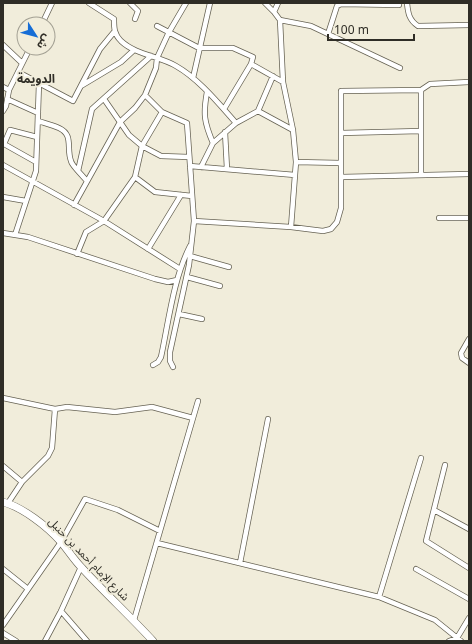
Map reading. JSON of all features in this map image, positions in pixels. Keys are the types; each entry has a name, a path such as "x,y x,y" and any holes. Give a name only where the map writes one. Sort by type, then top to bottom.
{"main road":[{"name":"شارع الإمام أحمد بن حنبل","path":"5,502 23,510 33,517 61,542 81,567 134,620 152,641"}],"street":[{"path":"46,16 52,3"},
{"path":"88,3 114,19 114,32 121,41 134,50 176,66 193,78 236,122"},
{"path":"130,3 138,11 135,19"},
{"path":"74,205 120,122 135,108 145,95 156,68 157,58 169,32 186,3"},
{"path":"193,78 210,3"},
{"path":"265,3 280,20 283,82 293,130 296,162 291,227"},
{"path":"274,12 278,3"},
{"path":"328,34 337,6 341,4 399,6 399,3"},
{"path":"407,3 408,14 412,21 418,26 469,25"},
{"path":"280,20 311,26 400,68"},
{"path":"157,26 199,48 233,48 252,57 250,64 224,109"},
{"path":"18,72 73,101 100,49 114,32"},
{"path":"3,45 22,63"},
{"path":"81,86 121,62 134,50"},
{"path":"4,107 9,90 26,56"},
{"path":"78,171 92,109 151,56"},
{"path":"250,64 283,82"},
{"path":"201,167 213,143 236,122 258,111 273,76"},
{"path":"194,221 291,227 323,231 331,229 337,222 341,208 341,91 421,90 430,84 469,82"},
{"path":"15,235 36,171 39,83"},
{"path":"3,87 9,90"},
{"path":"421,90 421,175"},
{"path":"206,92 204,109 206,125 213,143"},
{"path":"145,95 162,112 187,123 194,221 187,278 170,352 170,361 173,367"},
{"path":"7,98 38,113"},
{"path":"104,99 129,135 142,146 161,156 189,157"},
{"path":"258,111 293,130"},
{"path":"77,254 86,232 104,221 135,177 142,146 162,112"},
{"path":"38,121 59,128 65,132 68,137 71,162 87,180"},
{"path":"36,162 4,144 10,130 37,137"},
{"path":"341,133 421,131"},
{"path":"226,132 227,169"},
{"path":"296,162 341,163"},
{"path":"3,165 18,174 33,180 104,221 180,269"},
{"path":"190,166 295,175"},
{"path":"341,177 469,174"},
{"path":"135,177 155,192 192,196"},
{"path":"148,249 181,195"},
{"path":"3,197 26,201"},
{"path":"439,218 469,218"},
{"path":"3,233 28,237 155,279 168,282 177,280"},
{"path":"153,365 158,362 161,357 177,280 180,269 192,242"},
{"path":"190,256 229,267"},
{"path":"187,278 220,286"},
{"path":"178,314 202,319"},
{"path":"469,339 462,351 461,356 469,362"},
{"path":"3,398 55,409 67,407 115,412 152,407 193,418"},
{"path":"134,620 198,401"},
{"path":"5,502 22,482 48,456 52,448 55,409"},
{"path":"240,563 268,419"},
{"path":"379,597 421,458"},
{"path":"445,465 426,541 469,568"},
{"path":"3,466 22,482"},
{"path":"3,625 61,542 85,499 118,510 160,531"},
{"path":"434,510 469,529"},
{"path":"156,543 379,597 435,620 459,640"},
{"path":"45,641 62,611 81,567"},
{"path":"3,569 28,589"},
{"path":"416,569 469,599"},
{"path":"62,611 87,641"},
{"path":"459,640 469,618"},
{"path":"3,634 16,641"},
{"path":"449,641 459,640"}],"district":[{"name":"الدويمة","path":"36,79"}]}
